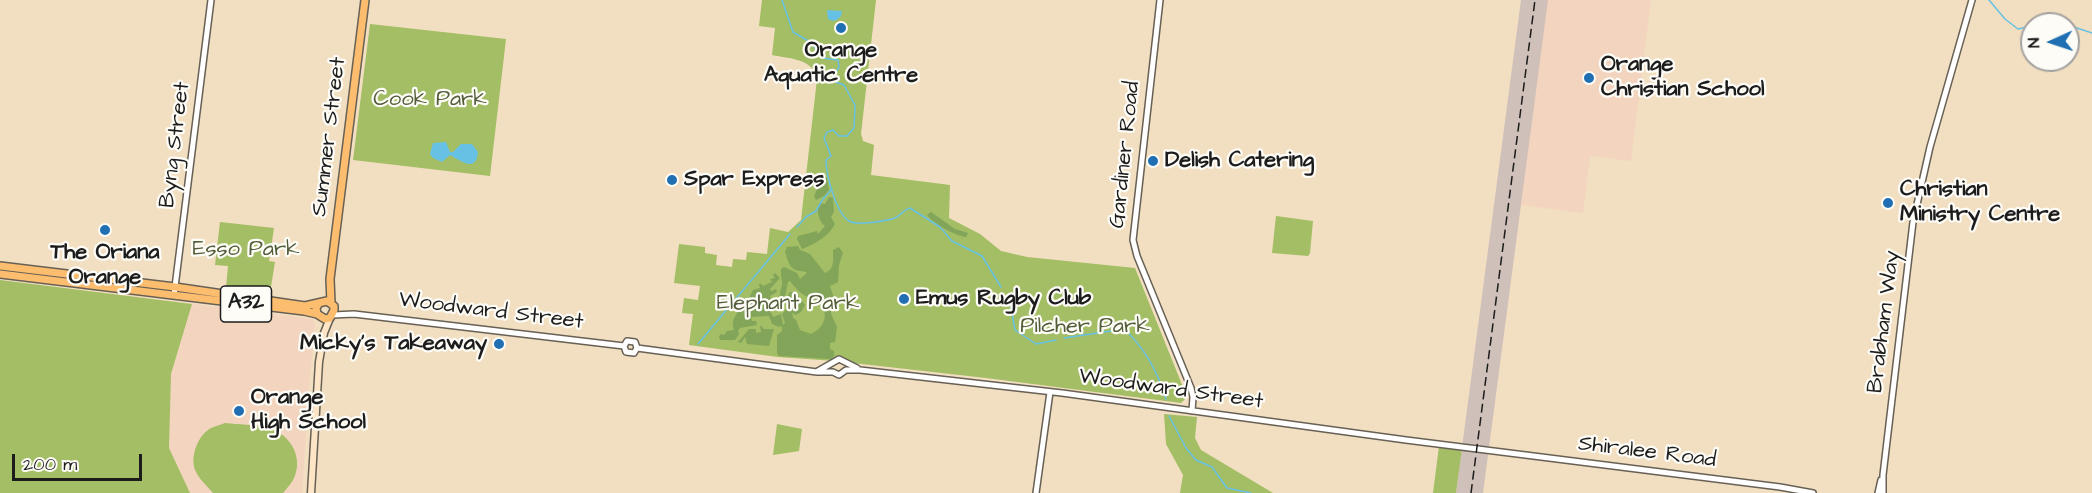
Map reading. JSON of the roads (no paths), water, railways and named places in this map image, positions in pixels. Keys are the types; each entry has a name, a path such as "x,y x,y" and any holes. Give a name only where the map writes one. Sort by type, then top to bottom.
{"highway":[{"name":"Summer Street","path":"332,304 330,279 365,0"},
{"name":"A32","path":"0,266 304,310 325,319 332,316"},
{"name":"A32","path":"0,274 305,306 321,302 332,304"},
{"name":"Summer Street","path":"321,302 330,279"},
{"path":"318,316 316,308 321,302"},
{"path":"332,304 332,316"}],"main road":[{"path":"311,493 321,344 318,316"},
{"path":"321,344 332,316"}],"street":[{"name":"Byng Street","path":"175,291 211,0"},
{"name":"Gardiner Road","path":"1161,0 1133,240 1137,256 1191,388 1191,411"},
{"name":"Brabham Way","path":"1883,493 1883,475 1913,222 1930,147 1972,0"},
{"name":"Woodward Street","path":"332,304 354,314"},
{"name":"Woodward Street","path":"332,316 354,314 624,346"},
{"path":"632,340 637,348 634,353 630,354 626,352 624,346 627,341 632,340"},
{"path":"637,348 817,372 840,374 846,367 839,359 817,372"},
{"path":"832,363 833,372"},
{"name":"Woodward Street","path":"846,367 1477,448"},
{"path":"1036,493 1050,392"},
{"name":"Shiralee Road","path":"1477,448 1813,493"},
{"name":"Brabham Way","path":"1878,493 1883,475"}],"water":[{"path":"827,10 842,11 841,16 830,20"},
{"path":"446,142 450,152 461,144 472,144 478,152 477,159 467,164 450,155 442,162 433,158 430,154 433,143"}],"waterway":[{"path":"782,0 793,32 810,42 823,58 838,60 839,67 833,76 833,81 844,85 855,105 854,128 847,136 839,136 833,130 827,132 824,138 831,156 826,160 830,184 844,217 853,222 879,222 895,218 910,208 940,227 952,241 982,256 1001,287"},
{"path":"1989,0 2005,19 2020,29"},
{"path":"2080,29 2092,33"},
{"path":"797,227 806,217 816,211 832,189"},
{"path":"698,344 790,234"},
{"path":"1009,297 1015,330 1036,344 1056,340"},
{"path":"1064,338 1124,329 1150,361 1166,399"},
{"path":"1169,416 1186,448 1196,460 1212,467 1227,488 1251,493"}],"railway":[{"path":"1471,493 1535,0"}],"place":[{"name":"Orange Aquatic Centre","path":"841,28"},
{"name":"Orange Christian School","path":"1589,78"},
{"name":"Delish Catering","path":"1153,161"},
{"name":"Spar Express","path":"672,180"},
{"name":"Christian Ministry Centre","path":"1888,203"},
{"name":"The Oriana Orange","path":"105,230"},
{"name":"Emus Rugby Club","path":"904,299"},
{"name":"Micky's Takeaway","path":"499,344"},
{"name":"Orange High School","path":"239,411"}],"park label":[{"name":"Cook Park","path":"430,100"},
{"name":"Esso Park","path":"246,250"},
{"name":"Elephant Park","path":"788,304"},
{"name":"Pilcher Park","path":"1085,327"}]}
